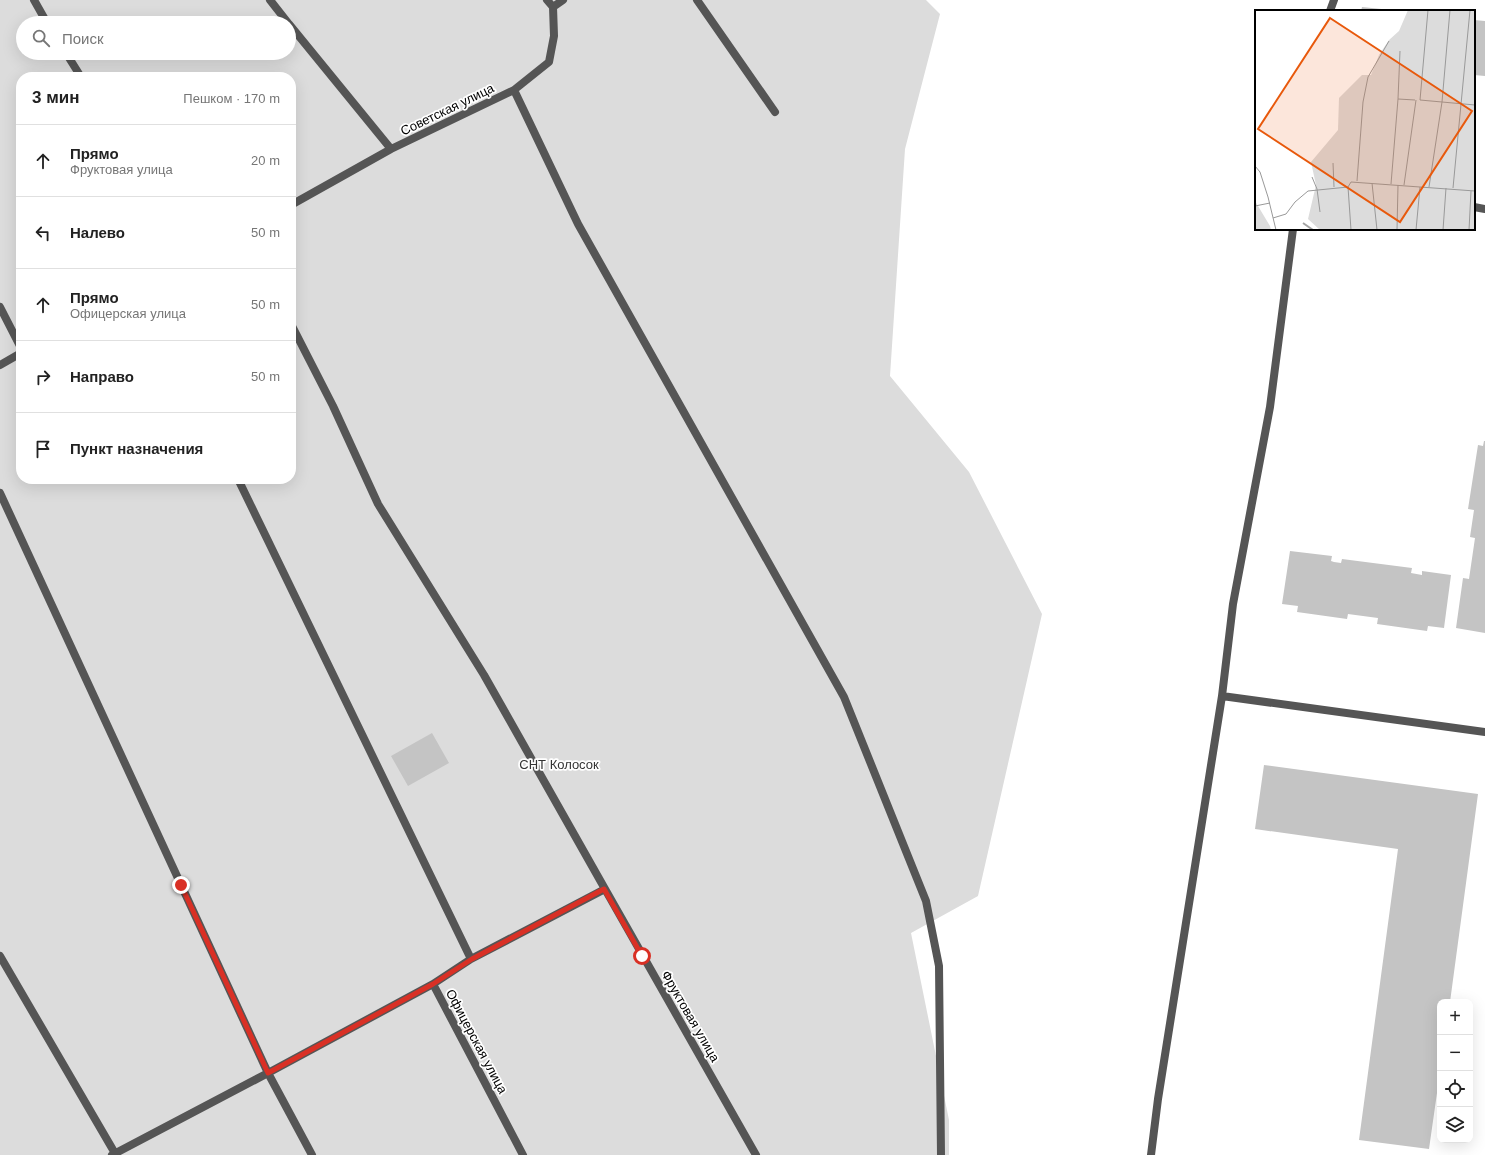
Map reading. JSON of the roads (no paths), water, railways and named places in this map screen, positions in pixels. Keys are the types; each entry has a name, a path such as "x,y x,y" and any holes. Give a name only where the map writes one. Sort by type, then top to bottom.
{"street":[{"path":"34,0 43,16"},
{"path":"270,0 283,16"},
{"path":"547,0 553,8 563,0"},
{"path":"697,0 775,112"},
{"path":"1330,10 1334,0"},
{"name":"Советская улица","path":"296,202 391,149 514,90 549,62 554,36 553,8"},
{"path":"296,32 391,149"},
{"path":"70,60 78,72"},
{"path":"514,90 578,224 844,697 926,901 940,966 941,1155"},
{"path":"1475,207 1485,209"},
{"path":"1151,1155 1158,1099 1222,696 1233,604 1270,407 1293,230"},
{"path":"0,307 16,338"},
{"name":"Фруктовая улица","path":"296,334 333,406 378,504 484,675 756,1155"},
{"path":"0,365 16,356"},
{"path":"240,484 472,959"},
{"path":"0,494 268,1073 312,1155"},
{"path":"1222,696 1485,732"},
{"path":"433,984 472,959 604,889"},
{"path":"0,956 115,1154"},
{"name":"Офицерская улица","path":"115,1154 433,984 523,1155"}],"park label":[{"name":"СНТ Колосок","path":"559,764"}]}
